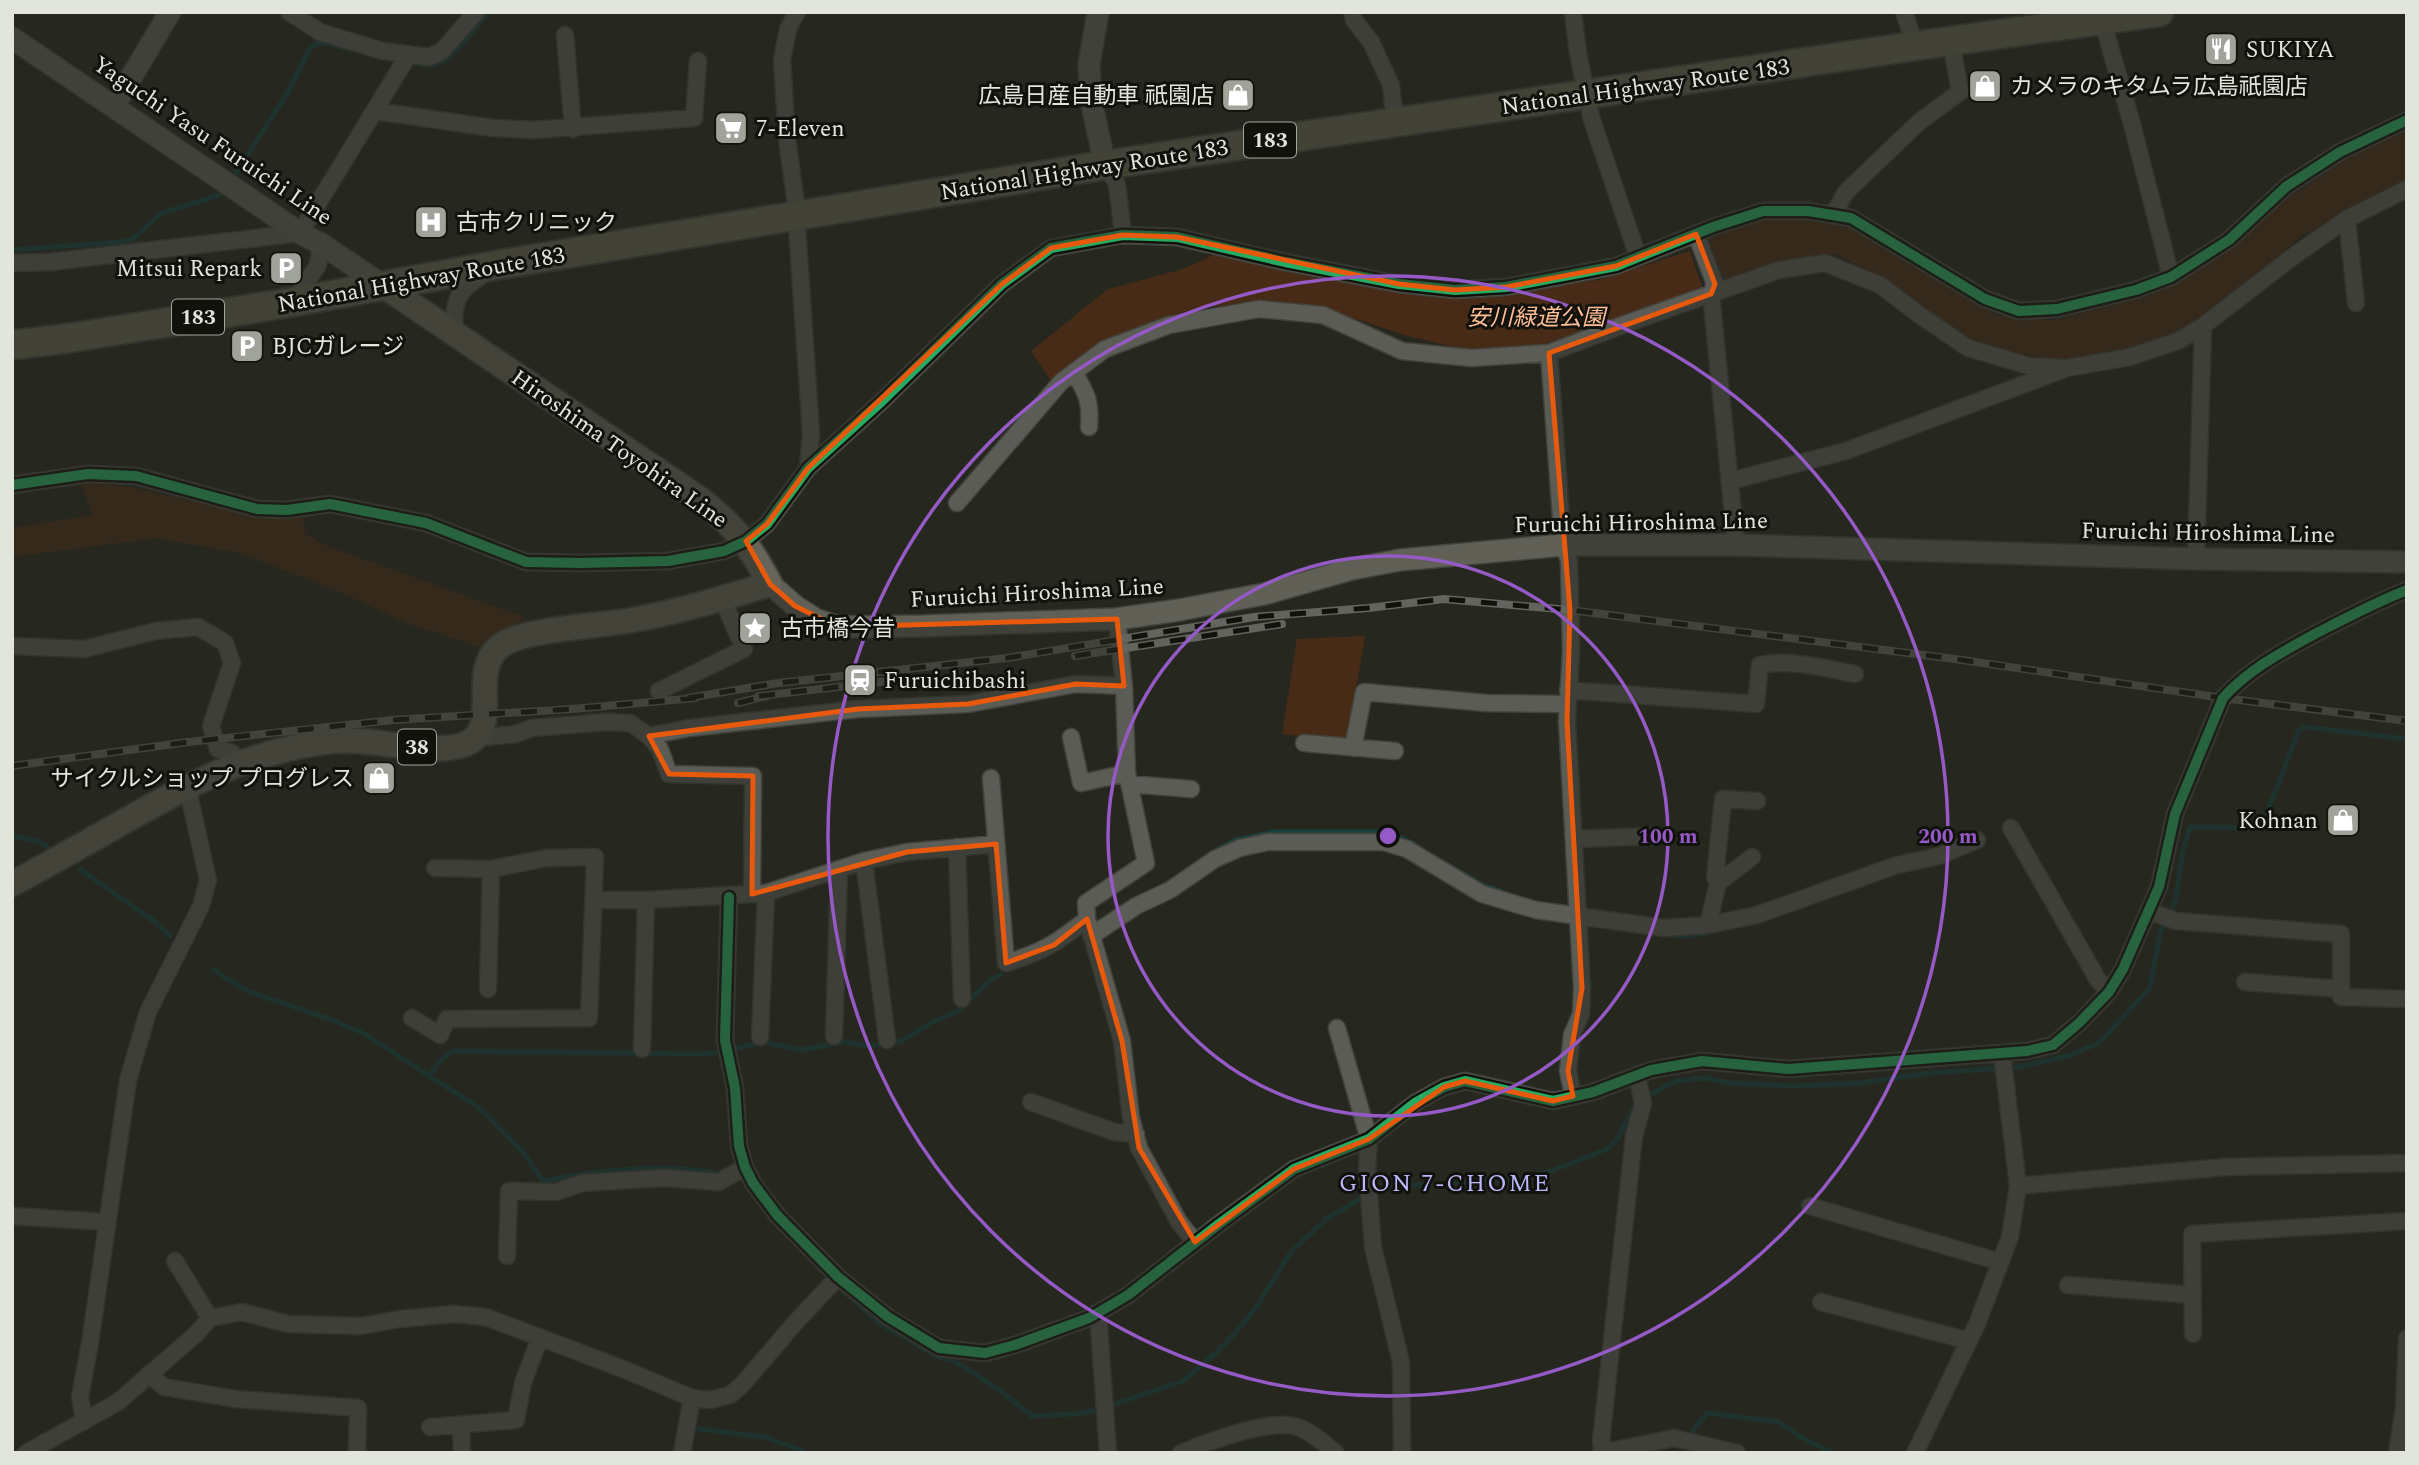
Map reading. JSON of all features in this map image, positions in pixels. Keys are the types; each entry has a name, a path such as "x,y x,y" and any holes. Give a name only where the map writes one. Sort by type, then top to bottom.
{"highway":[{"name":"National Highway Route 183","path":"12,345 293,302 503,264 1105,164 2159,12"}],"main road":[{"path":"114,106 170,12"},
{"path":"1098,12 1089,65 1090,88 1105,164"},
{"name":"Yaguchi Yasu Furuichi Line","path":"12,38 300,233 384,286"},
{"name":"Hiroshima Toyohira Line","path":"384,286 726,519 746,541 770,584"},
{"name":"Furuichi Hiroshima Line","path":"770,584 795,606 817,620 838,627 924,626 1117,619 1264,594 1352,569 1400,560 1563,545 1736,545 2196,559 2407,562"},
{"path":"476,738 484,726 484,679 487,663 500,646 518,637 630,621 770,584"},
{"name":"38","path":"12,884 187,786 243,761 333,741 366,741 438,749 461,746 476,738"}],"street":[{"path":"289,12 320,32 383,51 405,61 429,57 442,51 476,12"},
{"path":"797,12 788,29 782,60 811,433 808,468"},
{"path":"1352,12 1354,20 1371,42 1391,86 1395,121"},
{"path":"1573,12 1585,96 1638,257"},
{"path":"1904,12 1915,46"},
{"path":"2102,19 2171,276"},
{"path":"565,35 573,128"},
{"path":"1833,215 1846,192 1882,157 1919,122 1960,92 1951,40"},
{"path":"12,263 50,262 300,233 405,61"},
{"path":"376,111 493,128 533,130 694,118 698,61"},
{"path":"12,485 88,474 136,476 257,509 287,510 330,504 426,523 526,562 668,561 724,551 746,541 767,524 808,468 882,401 1002,284 1051,248 1123,235 1177,237 1386,282 1455,290 1506,287 1616,266 1763,211 1808,211 1850,218 1985,299 2019,311 2057,309 2136,290 2171,276 2229,240 2287,186 2340,152 2407,120"},
{"path":"1105,164 1116,184 1123,235"},
{"path":"1730,481 1846,451 2067,368 2130,357 2178,341 2203,326 2295,255 2347,219 2407,189"},
{"path":"2347,219 2357,303"},
{"path":"1696,234 1715,284 1711,294 1736,545"},
{"path":"293,302 318,265 321,244"},
{"path":"957,503 1061,382 1105,349 1169,325 1259,309 1323,315 1402,351 1471,358 1549,353 1779,270 1825,263 1880,285 1968,348 2029,366 2067,368"},
{"path":"455,334 455,303 467,284 503,264"},
{"path":"2196,559 2203,326"},
{"path":"1549,353 1563,545 1569,560 1570,585 1568,697 1582,988 1581,1014 1572,1035 1568,1071 1573,1096"},
{"path":"1074,372 1086,392 1090,407 1089,427"},
{"path":"729,897 726,1040 735,1088 739,1146 753,1183 777,1214 838,1277 888,1317 939,1348 985,1353 1015,1345 1098,1312 1128,1295 1294,1169 1368,1139 1415,1103 1444,1087 1465,1081 1553,1101 1593,1092 1651,1070 1702,1061 1788,1069 2027,1051 2053,1045 2109,992 2123,969 2159,887 2175,814 2223,698 2237,682 2266,660 2368,606 2407,590"},
{"path":"659,691 744,649 722,598"},
{"path":"1117,619 1124,686 1128,778 1146,863 1086,903 1087,919 1122,1041 1131,1118 1139,1148 1179,1222 1195,1242"},
{"path":"12,646 84,649 156,631 198,627 225,643 232,663 211,726 218,748 243,761"},
{"path":"1353,748 1364,692 1486,703 1568,697 1756,704 1760,665 1806,665 1854,674"},
{"path":"649,736 689,728 858,709 968,704 1076,684 1124,686"},
{"path":"476,738 516,734 532,727 630,723 649,736 660,749 669,774 753,776 759,894 760,1037"},
{"path":"1071,737 1081,783 1128,778 1191,789"},
{"path":"1304,743 1395,751"},
{"path":"991,778 1006,963 1055,945 1087,919"},
{"path":"84,1421 80,1397 131,1069 148,1012 201,906 208,880 187,786"},
{"path":"1718,883 1714,877 1723,799 1757,801"},
{"path":"2011,828 2098,979 2109,992"},
{"path":"1574,839 1654,836"},
{"path":"1091,936 1136,906 1170,890 1215,859 1240,848 1268,842 1383,842 1406,849 1482,894 1536,911 1664,928 1709,925 1757,915 1898,865 1939,856 1977,840"},
{"path":"594,900 759,894 864,861 907,852 996,844"},
{"path":"957,847 962,999"},
{"path":"412,1018 440,1035 447,1019 589,1018 595,857 547,858 491,869 435,868"},
{"path":"1709,925 1718,883 1752,857"},
{"path":"864,861 887,1040"},
{"path":"488,989 491,869"},
{"path":"834,1036 839,869"},
{"path":"642,1049 646,900"},
{"path":"2149,911 2176,921 2341,934 2341,996 2407,999"},
{"path":"2245,982 2341,989"},
{"path":"1337,1028 1368,1139 1367,1170 1373,1247 1401,1362 1402,1453"},
{"path":"1915,1453 1969,1341 2010,1237 2018,1186 2002,1053"},
{"path":"1637,1075 1643,1104 1633,1149 1601,1441 1602,1452 1674,1438 1737,1453"},
{"path":"1031,1102 1114,1132 1136,1134"},
{"path":"2018,1186 2225,1167 2407,1163"},
{"path":"507,1256 509,1191 556,1192 582,1184 664,1178 719,1182 745,1167"},
{"path":"1810,1206 2000,1262"},
{"path":"12,1216 107,1222"},
{"path":"2193,1334 2192,1234 2407,1222"},
{"path":"175,1261 210,1318"},
{"path":"29,1452 118,1402 196,1334 210,1318 242,1312 288,1324 360,1326 454,1314 486,1317 622,1368 692,1398 710,1400 730,1395 742,1385 793,1324 838,1277"},
{"path":"2067,1285 2193,1295"},
{"path":"1821,1302 1969,1341"},
{"path":"1098,1312 1108,1453"},
{"path":"430,1427 516,1420 523,1383 540,1338"},
{"path":"2397,1453 2404,1409 2407,1338"},
{"path":"149,1374 164,1387 236,1399 358,1408 357,1453"},
{"path":"682,1453 692,1398"},
{"path":"461,1424 462,1453"},
{"path":"1181,1453 1217,1439 1273,1426 1293,1426 1312,1434 1336,1453"}],"highlighted area":[{"path":"1696,234 1715,284 1711,294 1549,353 1570,610 1567,721 1582,988 1568,1071 1573,1096 1553,1101 1465,1081 1444,1087 1369,1139 1294,1169 1195,1242 1139,1148 1122,1041 1087,919 1054,945 1006,963 996,844 907,852 752,894 753,776 669,774 649,736 858,709 968,704 1076,684 1124,686 1117,619 838,627 795,606 770,584 746,541 767,524 808,468 1002,284 1051,248 1123,235 1177,237 1399,284 1455,290 1506,287 1616,266"}],"green space":[{"path":"2407,131 2407,180 2379,192 2303,235 2201,320 2150,343 2063,360 1995,350 1950,328 1881,277 1836,254 1799,258 1723,283 1706,239 1767,216 1812,217 1855,230 1997,316 2055,320 2148,297 2213,260 2278,205 2349,158"},
{"name":"安川緑道公園","path":"1690,251 1703,290 1541,345 1467,350 1404,335 1318,306 1252,302 1192,309 1104,343 1053,384 1031,351 1108,289 1183,269 1218,253 1318,278 1456,298 1599,280"},
{"path":"80,483 132,487 228,510 303,518 305,534 327,546 524,617 487,649 412,625 333,589 240,553 156,538 12,557 12,528 93,515"},
{"path":"1365,636 1347,743 1282,734 1297,639"}],"waterway":[{"path":"411,62 432,65 445,61 488,12"},
{"path":"235,174 288,92 309,50 317,43 353,50"},
{"path":"12,250 133,239 160,214 219,195"},
{"path":"1644,1098 1676,1081 1706,1078 1728,1083 1797,1086 1860,1083 1930,1073 2019,1067 2068,1056 2099,1043 2150,988 2160,933 2176,899 2182,854 2190,827 2261,828 2299,730 2305,727 2407,739"},
{"path":"1219,849 1236,840 1275,832 1379,832 1414,844"},
{"path":"12,836 38,841 53,851"},
{"path":"1446,864 1484,886 1500,891"},
{"path":"80,869 155,922 170,936"},
{"path":"1662,935 1708,933"},
{"path":"214,970 247,991 365,1034 482,1110 523,1152 543,1181 629,1169 674,1168 716,1173"},
{"path":"734,1049 763,1042 800,1050 844,1042 870,1046 902,1041 934,1021 957,1012 990,980 1001,975"},
{"path":"429,1076 443,1058 453,1051 719,1052"},
{"path":"1109,1406 1183,1381 1237,1331 1257,1306 1290,1253 1326,1219 1360,1199 1373,1192 1397,1186 1520,1179 1554,1170 1607,1149 1617,1139 1636,1104"},
{"path":"844,1292 878,1322 940,1358 952,1360 969,1370 1032,1416 1098,1410"},
{"path":"1692,1432 1707,1413 1779,1422 1799,1436 1833,1453"},
{"path":"690,1428 766,1437 807,1453"},
{"path":"1241,1453 1278,1453"}],"railway":[{"path":"688,698 778,683 1007,658 1254,617 1444,599 1570,610 2407,721"},
{"path":"1075,656 1282,624"},
{"path":"759,696 898,680"},
{"path":"738,703 767,696"},
{"path":"12,766 188,742 393,720 696,698"}],"cycle path":[{"path":"12,485 88,474 136,476 257,509 287,510 330,504 426,523 526,562 668,561 724,551 746,541 767,524 808,468 882,401 1002,284 1051,248 1123,235 1177,237 1399,284 1455,290 1506,287 1616,266 1713,227 1763,211 1808,211 1851,218 1985,299 2019,311 2057,309 2136,290 2171,277 2229,240 2287,186 2340,152 2407,120"},
{"path":"729,897 725,1040 735,1088 739,1146 753,1183 777,1215 838,1277 888,1317 939,1348 985,1353 1089,1318 1128,1295 1294,1169 1369,1139 1415,1103 1444,1087 1465,1081 1553,1101 1593,1092 1651,1070 1702,1061 1789,1069 2027,1051 2053,1045 2109,992 2123,969 2159,887 2175,814 2223,698 2243,679 2277,655 2348,617 2407,590"}],"place":[{"name":"SUKIYA","path":"2221,49"},
{"name":"カメラのキタムラ広島祇園店","path":"1985,86"},
{"name":"広島日産自動車 祇園店","path":"1238,95"},
{"name":"7-Eleven","path":"731,128"},
{"name":"古市クリニック","path":"431,222"},
{"name":"Mitsui Repark","path":"286,268"},
{"name":"BJCガレージ","path":"247,346"},
{"name":"古市橋今昔","path":"755,628"},
{"name":"Furuichibashi","path":"860,680"},
{"name":"サイクルショップ プログレス","path":"379,778"},
{"name":"Kohnan","path":"2343,820"}],"district":[{"name":"GION 7-CHOME","path":"1445,1183"}]}
